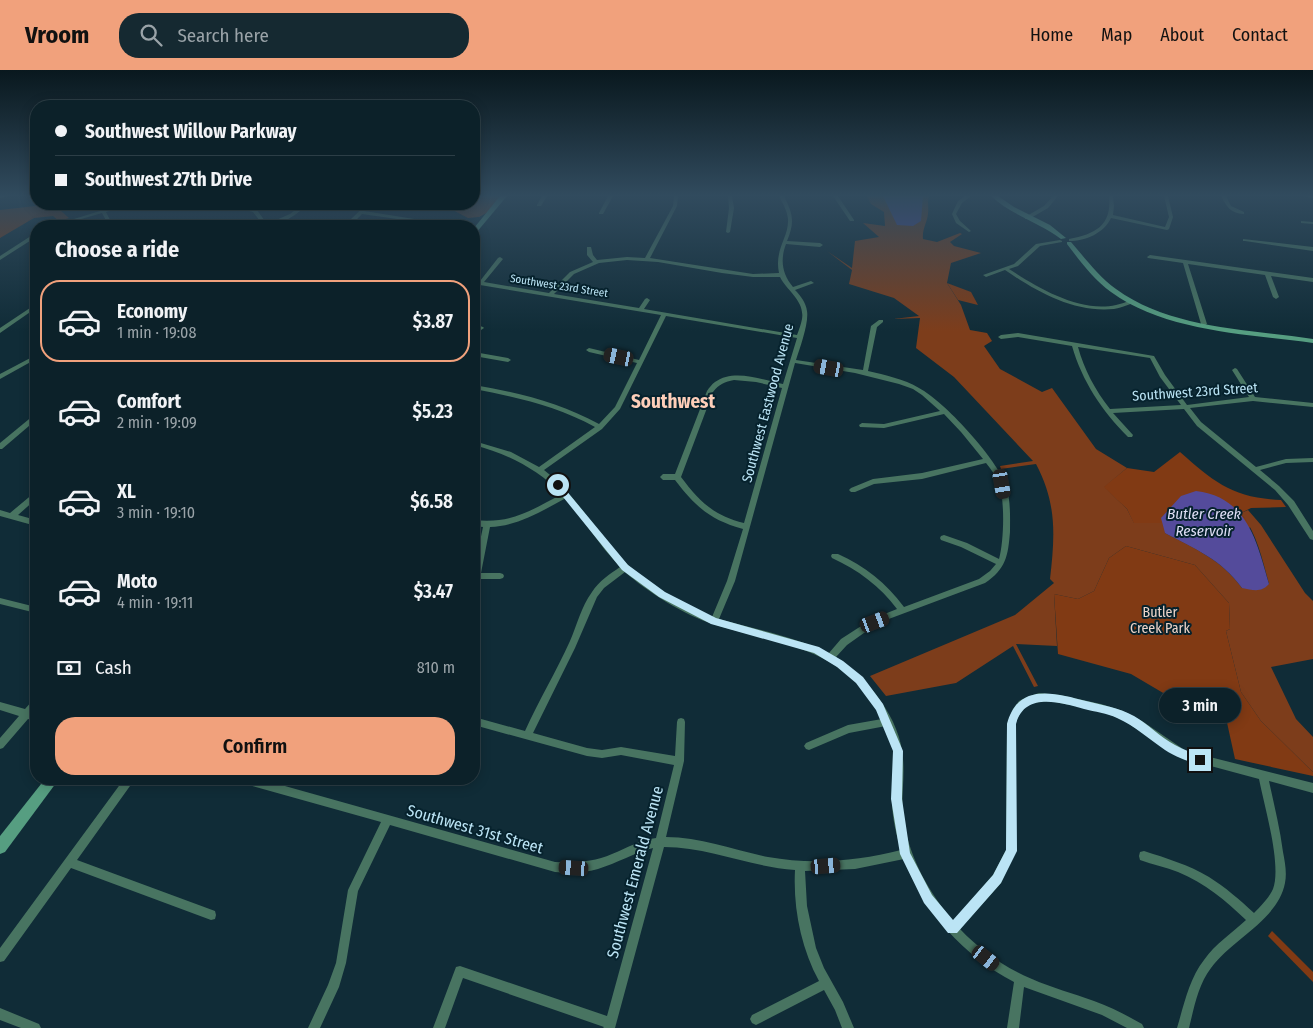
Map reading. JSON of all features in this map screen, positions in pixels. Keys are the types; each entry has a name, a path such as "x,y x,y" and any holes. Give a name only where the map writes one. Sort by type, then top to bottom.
{"street":[{"path":"0,258 26,241 30,242"},
{"path":"647,259 657,241"},
{"path":"986,276 1020,262 1038,245 1062,241"},
{"path":"1067,241 1105,284 1131,302 1160,314 1204,324 1313,340"},
{"path":"1250,241 1313,250"},
{"path":"550,295 568,275 596,264 623,258 647,259 756,276 781,275 780,259 786,242 820,245"},
{"path":"589,248 590,255 596,264"},
{"path":"1150,257 1313,280"},
{"path":"481,283 500,259"},
{"path":"1185,262 1204,324"},
{"path":"1006,269 1040,290 1073,302 1109,308 1131,302"},
{"path":"1267,273 1276,297"},
{"name":"Southwest Eastwood Avenue","path":"714,621 731,581 747,528 805,318 805,308 781,275"},
{"name":"Southwest 23rd Street","path":"481,283 664,314 715,320 800,337"},
{"path":"793,289 811,283"},
{"path":"641,310 647,300"},
{"path":"0,331 30,310"},
{"path":"539,470 600,427 618,408 664,314"},
{"path":"866,374 874,326 881,321"},
{"path":"1001,337 1018,335 1152,357 1162,376 1184,407 1206,431 1256,469 1288,499 1313,538"},
{"path":"1074,344 1081,367 1108,411 1115,421 1130,435"},
{"path":"589,350 642,362"},
{"path":"480,355 508,360"},
{"path":"0,377 30,360"},
{"path":"793,361 866,374 917,389 933,399 988,460 1002,484 1004,496 1005,548 1001,563 982,581 902,611 855,632 830,658"},
{"path":"1235,370 1253,399"},
{"path":"720,371 725,379"},
{"path":"677,477 710,391 716,383 725,379 742,379 786,387"},
{"path":"480,388 547,404 588,420 600,427"},
{"name":"Southwest 23rd Street","path":"1108,411 1184,407 1253,399 1313,405"},
{"path":"862,425 884,426 944,412"},
{"path":"0,446 30,422"},
{"path":"480,445 503,451 539,470 566,495 625,568 662,595 714,621 797,643 830,658 860,680 880,707 898,751 896,799 905,854 928,899 952,929 995,965 1020,979 1046,990 1090,1003 1115,1014 1138,1028"},
{"path":"853,490 873,482 922,476 988,460"},
{"path":"1256,469 1286,461 1313,460"},
{"path":"663,477 677,477"},
{"path":"677,477 704,510 727,523 747,528"},
{"path":"480,524 487,526 523,517 566,495"},
{"path":"12,516 30,500"},
{"path":"0,513 30,520"},
{"path":"480,561 487,526"},
{"path":"944,538 964,545 1001,563"},
{"path":"835,556 859,567 874,578 902,611"},
{"path":"528,735 552,680 571,647 586,605 603,583 625,568"},
{"path":"480,576 500,576"},
{"path":"0,601 30,606"},
{"path":"952,929 997,879 1011,851 1011,724 1014,715 1028,700 1041,696 1055,697 1117,713 1133,720 1170,748 1184,755 1313,788"},
{"path":"0,706 30,715"},
{"path":"0,744 30,710"},
{"name":"Southwest Emerald Avenue","path":"609,1026 660,842 679,761 681,722"},
{"path":"809,746 848,730 887,722"},
{"path":"480,723 587,752 602,754 621,751 679,761"},
{"path":"1183,1028 1192,992 1207,964 1268,908 1277,894 1280,883 1280,869 1263,776"},
{"path":"0,847 48,785"},
{"path":"0,957 126,785"},
{"name":"Southwest 31st Street","path":"266,785 555,867 589,866 605,862 631,849 660,842 698,845 771,862 800,866 857,863 905,854"},
{"path":"314,1028 333,988 341,963 353,890 387,820"},
{"path":"1144,856 1196,873 1222,890 1254,919"},
{"path":"69,862 211,915"},
{"path":"800,866 800,902 814,955 842,1010 848,1028"},
{"path":"439,1028 460,971 609,1026"},
{"path":"1013,1028 1020,979"},
{"path":"756,1019 827,983"},
{"path":"0,1014 35,1028"}],"green space":[{"path":"947,283 971,292 978,305 958,300"},
{"path":"1180,452 1203,472 1225,486 1250,496 1281,500 1286,507 1251,508 1241,513 1251,526 1218,561 1165,533 1134,524 1127,509 1103,487 1127,468 1154,472"},
{"name":"Butler Creek Park","path":"1126,546 1195,565 1229,603 1230,629 1226,631 1241,692 1261,721 1313,772 1313,776 1235,759 1226,718 1192,710 1131,674 1058,654 1054,594 1078,599 1094,591 1109,558"},
{"path":"1272,931 1313,972 1313,982 1268,936"}],"shaded area":[{"path":"855,241 952,241 950,242 954,246 981,253 951,263 947,283 961,305 970,330 987,333 992,341 984,346 1000,369 1042,392 1052,388 1096,449 1127,468 1104,487 1127,509 1134,523 1162,523 1165,533 1216,562 1242,588 1269,584 1255,538 1241,513 1248,510 1261,525 1305,593 1313,601 1313,659 1271,667 1296,719 1313,737 1313,772 1261,721 1241,692 1226,631 1230,629 1229,603 1195,565 1126,546 1109,558 1094,591 1078,599 1054,594 1057,646 1016,644 1038,686 1034,687 1013,646 956,683 886,696 870,676 1015,615 1054,583 1050,579 1053,520 1048,493 1036,464 1001,469 1000,466 1033,461 954,377 916,348 920,318 893,319 919,316 894,298 849,284 852,270 827,251 852,268"}],"water":[{"name":"Butler Creek Reservoir","path":"1196,491 1214,495 1228,502 1248,524 1260,553 1269,584 1266,587 1257,590 1242,588 1216,562 1165,533 1161,518 1181,496"}],"district":[{"name":"Southwest","path":"673,401"}],"route":[{"path":"558,485 625,568 662,595 684,608 714,621 797,643 816,650 840,664 860,680 880,707 898,751 896,799 905,854 928,899 952,929 997,879 1011,851 1013,840 1011,818 1011,724 1020,706 1028,700 1041,696 1055,697 1103,708 1133,720 1170,748 1200,760"}]}
